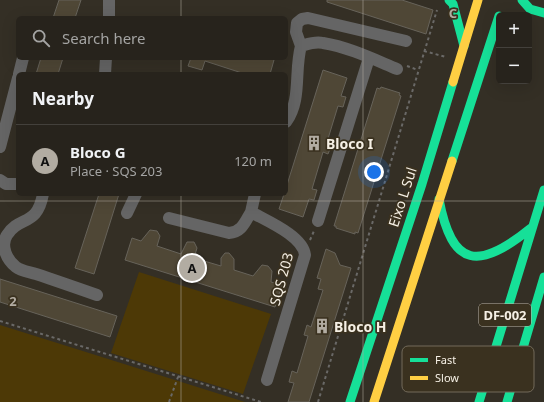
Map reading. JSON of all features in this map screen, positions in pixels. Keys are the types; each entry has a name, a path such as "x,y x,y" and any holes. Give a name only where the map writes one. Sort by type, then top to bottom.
{"main road":[{"path":"449,0 453,4 465,47"},
{"name":"Eixo L Sul","path":"350,402 465,47 478,0"},
{"path":"522,0 530,9 544,13"},
{"path":"374,402 496,25"},
{"name":"DF-002","path":"496,346 544,190"},
{"path":"439,199 442,222 451,242 461,254 476,257 498,253 515,243 531,228"},
{"name":"DF-002","path":"524,346 544,277"},
{"name":"DF-002","path":"479,402 482,392"},
{"name":"DF-002","path":"507,402 510,392"}],"street":[{"path":"108,0 109,16"},
{"path":"288,117 296,99 298,58 301,46 296,32 297,23 302,19 308,18 406,41"},
{"path":"301,46 310,43 322,42 397,69"},
{"path":"318,221 369,58"},
{"path":"20,72 22,60"},
{"path":"105,72 106,60"},
{"path":"0,147 16,86"},
{"path":"0,180 6,184 16,184"},
{"path":"43,196 41,205 33,217 17,226 6,236 4,245 6,257 17,268 97,295"},
{"path":"127,213 135,196"},
{"path":"169,218 229,233 236,232 242,228 251,212 255,196"},
{"name":"SQS 203","path":"251,212 295,238 304,249 305,256 267,380"}],"path":[{"path":"318,402 439,5"},
{"path":"424,51 449,58"},
{"path":"304,249 310,240 318,221"},
{"path":"0,321 261,402"},
{"path":"169,402 178,376"}],"shaded area":[{"path":"139,272 271,314 243,394 111,353"},
{"path":"0,325 245,402 0,402"}],"building":[{"path":"59,0 81,0 76,16 54,16"},
{"path":"327,0 402,0 433,10 426,34 327,2"},
{"path":"40,60 62,60 59,72 37,72"},
{"path":"190,60 274,60 271,72 239,72 205,61 202,70 188,66"},
{"name":"Bloco I","path":"323,70 347,78 341,96 346,97 343,107 338,106 327,142 332,144 328,154 323,152 312,189 317,190 314,200 309,199 303,217 279,209 283,196 288,196 288,182"},
{"path":"381,87 400,93 399,95 401,96 358,233 355,232 355,234 334,226 377,88 380,89"},
{"path":"98,196 118,196 94,274 75,268"},
{"path":"150,230 157,231 160,236 157,246 181,254 187,242 194,242 197,248 194,258 221,266 221,258 225,253 229,253 234,259 234,270 253,276 262,265 268,266 272,271 271,282 282,285 275,307 125,260 132,238 141,241"},
{"name":"Bloco H","path":"326,249 335,253 340,265 351,268 309,402 288,402 294,383 289,382 292,371 297,373 308,336 304,335 307,325 311,327 323,290 318,289 321,279 317,278"},
{"path":"0,279 117,316 110,337 0,302"}],"traffic: fast":[{"path":"449,0 453,4 464,46"},
{"path":"522,0 530,9 544,13"},
{"path":"452,161 496,25"},
{"path":"350,402 422,184 453,82"},
{"path":"496,346 544,190"},
{"path":"439,199 445,222 452,239 460,250 470,256 482,256 497,251 513,242 531,228"},
{"path":"524,346 544,277"},
{"path":"479,402 482,392"},
{"path":"507,402 510,392"}],"traffic: slow":[{"path":"453,82 478,0"},
{"path":"374,402 452,161"}],"place":[{"name":"Bloco I","path":"314,143"},
{"name":"Bloco G","path":"192,268"},
{"name":"Bloco H","path":"322,326"}]}
